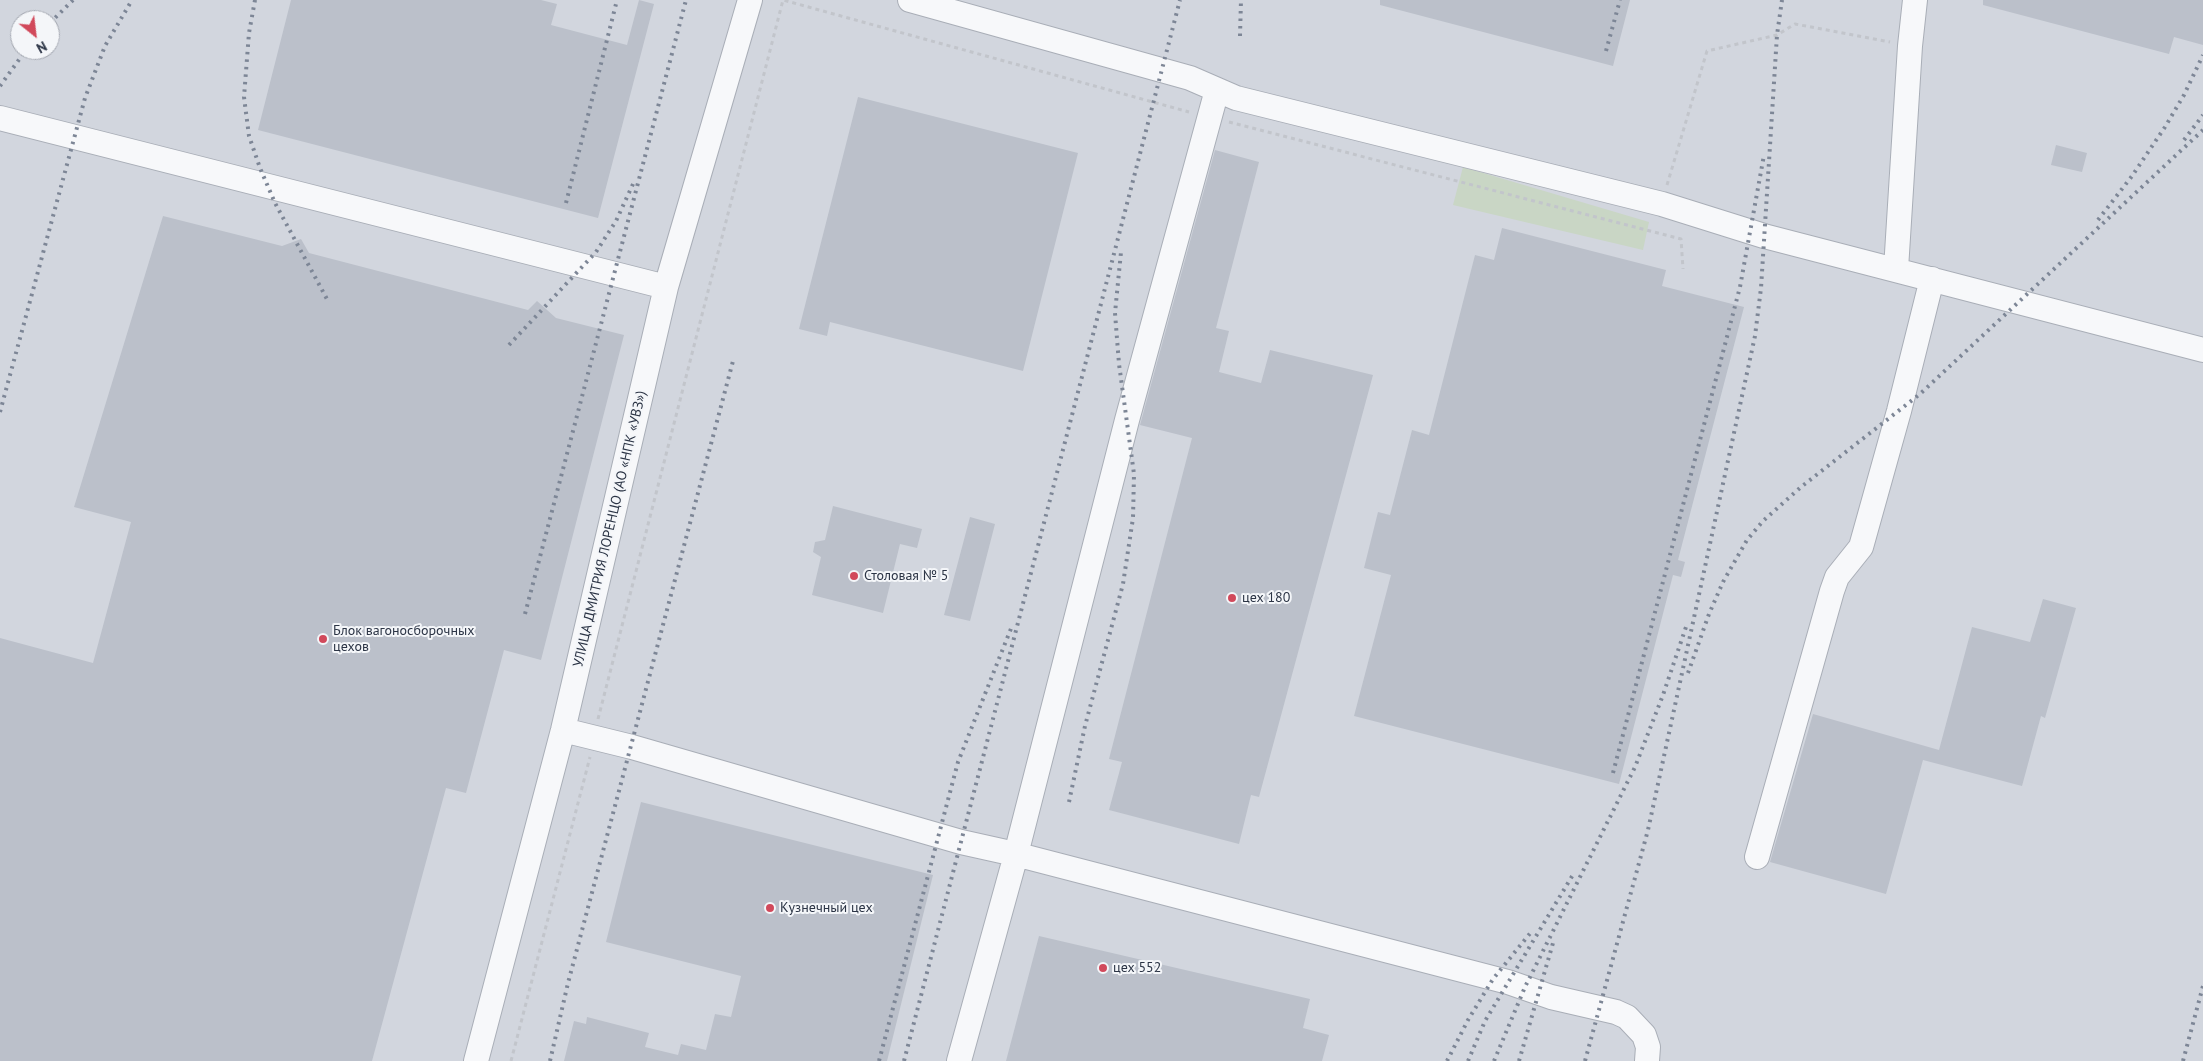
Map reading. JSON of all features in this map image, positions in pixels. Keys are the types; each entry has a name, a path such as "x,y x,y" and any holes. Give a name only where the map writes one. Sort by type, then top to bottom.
{"lane":[{"name":"УЛИЦА ДМИТРИЯ ЛОРЕНЦО (АО «НПК «УВЗ»)","path":"476,1061 563,730 666,287 750,0"},
{"path":"910,0 1176,73 1236,98 1662,204 1751,232 2203,350"},
{"path":"1896,269 1910,46 1915,0"},
{"path":"960,1061 1127,420 1217,90"},
{"path":"0,118 666,287"},
{"path":"1757,857 1837,577 1861,547 1899,411 1932,279"},
{"path":"563,730 953,840 1015,854 1508,982 1552,997 1616,1012 1627,1017 1644,1035 1648,1047 1647,1061"}],"path":[{"path":"511,1061 783,0 1209,117 1681,239 1683,269"},
{"path":"1662,204 1707,51 1777,35 1795,24 1910,46"}],"shaded area":[{"path":"0,0 2203,0 2203,1061 0,1061"}],"green space":[{"path":"1463,167 1649,222 1643,250 1453,205"}],"building":[{"path":"291,0 541,0 557,4 551,25 627,45 639,0 654,4 598,218 258,130"},
{"path":"1380,0 1630,0 1613,66 1380,5"},
{"path":"1983,0 2203,0 2203,45 2174,37 2169,54 1983,5"},
{"path":"858,97 1078,153 1023,371 830,322 827,336 799,329"},
{"path":"2056,145 2087,153 2082,172 2051,165"},
{"name":"цех 180","path":"1215,150 1259,162 1216,328 1229,331 1219,372 1261,383 1270,350 1373,375 1259,797 1251,795 1239,844 1109,810 1122,762 1109,759 1192,438 1140,425"},
{"name":"Блок вагоносборочных цехов","path":"163,216 282,246 301,239 309,253 528,310 537,301 556,318 624,335 541,660 504,650 466,793 446,788 372,1061 0,1061 0,638 93,663 131,522 74,507"},
{"path":"1502,228 1666,270 1662,286 1744,307 1678,560 1685,562 1681,577 1673,575 1619,784 1354,716 1391,575 1364,568 1378,512 1390,515 1412,430 1429,435 1475,255 1494,260"},
{"name":"Столовая № 5","path":"833,506 922,529 917,548 900,544 883,613 812,595 821,557 813,552 815,542 825,540"},
{"path":"970,517 995,524 970,621 944,615"},
{"path":"2043,599 2076,608 2045,718 2041,716 2022,786 1923,760 1886,894 1770,862 1813,714 1939,750 1972,627 2030,642"},
{"name":"Кузнечный цех","path":"641,802 933,875 887,1061 564,1061 574,1021 586,1024 587,1017 649,1033 645,1047 678,1055 681,1044 706,1050 715,1014 731,1017 741,976 606,942"},
{"name":"цех 552","path":"1039,936 1310,999 1303,1028 1329,1035 1322,1061 1006,1061"}],"railway":[{"path":"60,13 73,0"},
{"path":"0,412 85,98 105,46 132,0"},
{"path":"255,0 249,33 244,97 249,136 275,203 328,301"},
{"path":"566,203 617,0"},
{"path":"525,614 686,0"},
{"path":"904,1061 1180,0"},
{"path":"1240,36 1241,0"},
{"path":"1606,51 1620,0"},
{"path":"1585,1061 1648,830 1755,336 1761,288 1777,35 1782,0"},
{"path":"2098,220 2132,176 2165,127 2184,95 2203,55"},
{"path":"0,86 19,60"},
{"path":"2184,140 2203,115"},
{"path":"1688,673 1709,614 1723,582 1747,540 1763,521 1801,487 1920,394 2203,130"},
{"path":"1613,773 1740,287 1764,155"},
{"path":"509,345 596,252 616,221 633,184"},
{"path":"1069,802 1085,726 1123,584 1133,518 1134,474 1119,364 1115,313 1121,252"},
{"path":"550,1061 568,983 733,361"},
{"path":"879,1061 958,762 1012,626"},
{"path":"1494,1061 1525,987 1635,767 1663,695 1686,627"},
{"path":"1468,1061 1485,1021 1574,873"},
{"path":"1447,1061 1468,1020 1493,979 1532,931"},
{"path":"1519,1061 1553,943"},
{"path":"2183,1061 2203,986"}],"place":[{"name":"Столовая № 5","path":"854,576"},
{"name":"цех 180","path":"1232,598"},
{"name":"Блок вагоносборочных цехов","path":"323,639"},
{"name":"Кузнечный цех","path":"770,908"},
{"name":"цех 552","path":"1103,968"}]}
